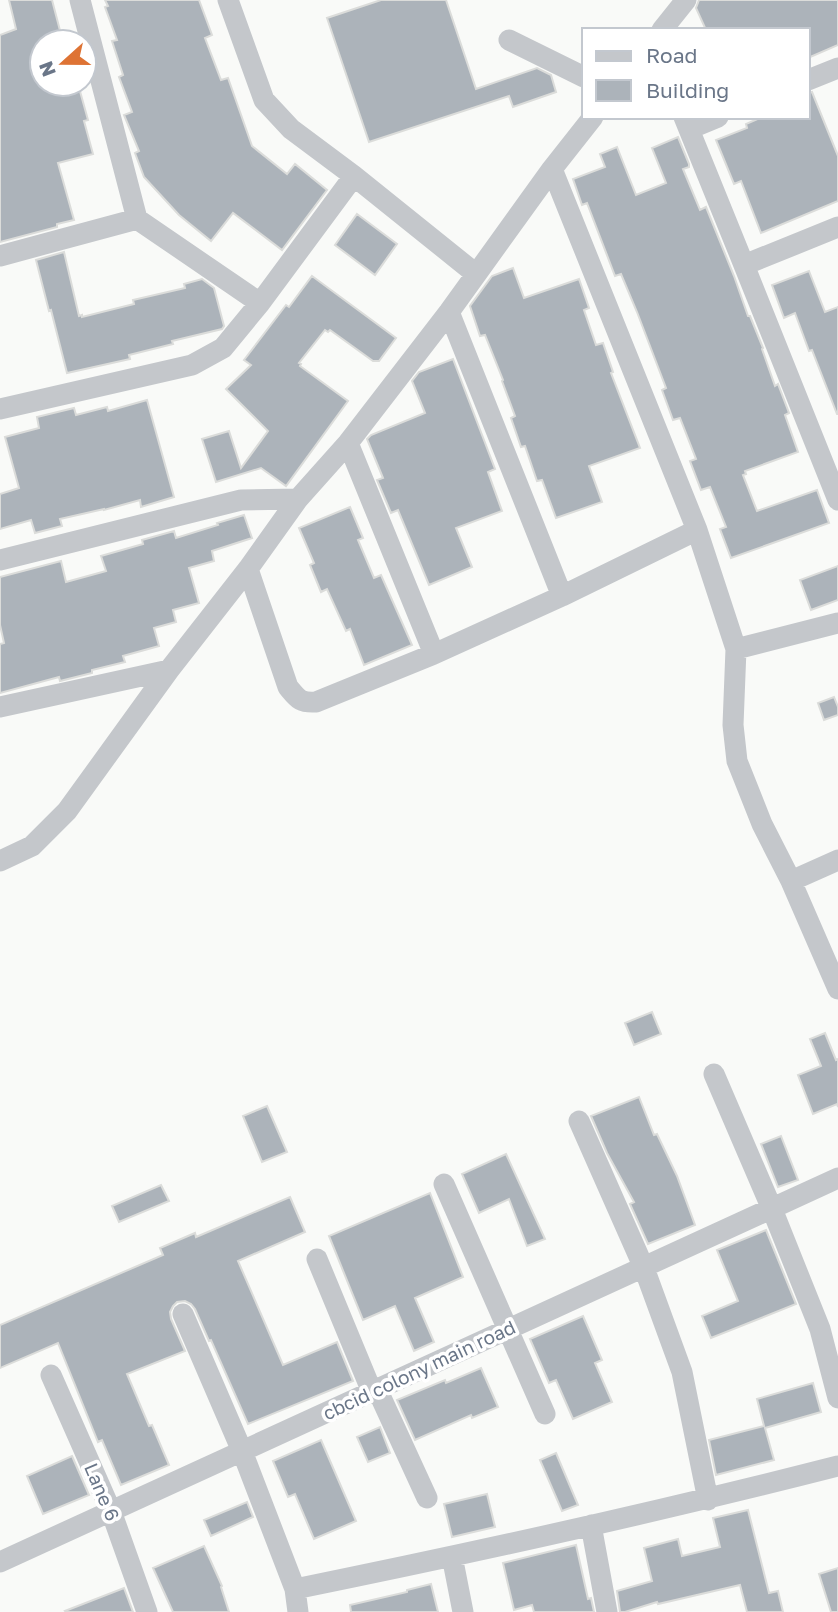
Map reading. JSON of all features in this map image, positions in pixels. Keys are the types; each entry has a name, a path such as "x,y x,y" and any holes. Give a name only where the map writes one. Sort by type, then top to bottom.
{"street":[{"path":"80,0 137,219 260,303"},
{"path":"228,0 264,100 291,129 476,274"},
{"path":"664,28 686,0"},
{"path":"509,40 582,76"},
{"path":"810,79 838,68"},
{"path":"0,861 32,846 66,811 298,499 348,443 591,119"},
{"path":"707,119 686,123 838,500"},
{"path":"552,169 697,530 736,649 733,725 737,761 762,824 792,881 838,989"},
{"path":"0,410 192,365 223,348 260,303 354,176"},
{"path":"0,257 137,219"},
{"path":"744,265 838,227"},
{"path":"449,312 562,596"},
{"path":"348,443 434,654"},
{"path":"0,560 241,500 298,499"},
{"path":"248,569 288,687 305,703 316,702 434,654 562,596 697,530"},
{"path":"736,649 838,623"},
{"path":"0,707 169,670"},
{"path":"792,881 838,860"},
{"path":"714,1074 820,1329 838,1398"},
{"path":"579,1121 644,1268 682,1371 708,1500"},
{"name":"cbcid colony main road","path":"0,1562 838,1178"},
{"path":"444,1184 545,1414"},
{"path":"317,1259 375,1391 427,1497"},
{"path":"183,1314 242,1451 295,1589 298,1612"},
{"name":"Lane 6","path":"51,1375 111,1511 147,1612"},
{"path":"295,1589 708,1500 838,1466"},
{"path":"591,1525 607,1612"},
{"path":"452,1556 463,1612"}],"building":[{"path":"9,0 52,0 59,28 28,28 28,98 82,98 88,120 84,121 93,154 58,163 74,220 0,242 0,35 16,29"},
{"path":"105,0 199,0 212,35 205,38 221,80 228,78 252,146 287,174 295,164 327,190 282,250 233,213 211,241 179,215 144,177 135,153 139,151 124,115 132,112 119,77 123,75 112,41 117,40"},
{"path":"381,0 446,0 476,89 537,68 551,75 556,92 513,107 509,96 369,142 327,18"},
{"path":"699,0 838,0 838,45 810,57 810,28 705,28 696,8"},
{"path":"810,92 838,156 838,201 761,233 741,181 734,184 716,140 747,128 746,124 757,119 810,119"},
{"path":"678,137 689,164 689,167 683,169 700,210 706,207 763,348 775,386 778,384 789,413 785,415 798,452 745,471 746,474 743,475 757,511 817,490 829,523 731,558 720,529 726,527 710,487 701,490 690,461 696,459 680,418 673,420 662,390 666,388 637,312 621,274 615,276 587,203 582,205 573,179 605,167 600,154 617,147 636,195 666,183 652,148"},
{"path":"357,214 397,244 375,275 335,245"},
{"path":"64,252 79,316 134,304 133,300 185,288 184,284 202,279 214,288 224,326 222,329 172,341 173,344 129,355 130,359 67,373 36,260"},
{"path":"513,268 524,298 579,279 589,308 584,310 596,345 603,343 613,372 611,373 640,448 589,466 602,502 556,518 542,480 537,481 525,446 521,447 511,418 515,416 503,380 485,335 480,336 470,306 492,276"},
{"path":"809,271 825,312 838,307 838,414 795,313 784,318 772,285"},
{"path":"312,276 396,338 379,361 373,361 330,330 325,330 299,363 348,401 286,486 261,468 216,482 202,439 229,431 241,468 268,431 226,389 251,365 244,360"},
{"path":"453,359 495,469 488,472 502,511 456,528 472,567 429,585 398,510 391,513 377,480 383,478 367,439 425,413 412,381 419,372"},
{"path":"147,400 174,497 141,507 140,500 60,519 62,526 35,533 31,520 0,529 0,494 19,488 5,437 39,428 37,417 74,408 76,415 107,407 108,411"},
{"path":"350,507 363,538 358,540 374,578 381,575 412,645 364,665 350,629 346,631 327,589 321,592 310,565 314,563 299,528"},
{"path":"244,515 252,538 212,551 214,561 189,568 199,603 173,610 176,622 154,628 159,646 123,656 125,662 92,670 92,673 60,681 59,677 0,693 0,644 4,643 0,625 0,577 61,561 66,582 106,571 101,556 143,544 142,540 174,531 176,538"},
{"path":"838,566 838,600 811,610 800,580"},
{"path":"834,697 838,715 824,720 818,703"},
{"path":"652,1012 661,1034 634,1045 625,1023"},
{"path":"825,1033 836,1060 838,1059 838,1107 837,1104 813,1114 798,1075 821,1066 810,1039"},
{"path":"639,1097 654,1135 657,1134 677,1176 695,1225 648,1244 630,1204 634,1202 607,1153 591,1116"},
{"path":"267,1106 287,1152 262,1162 243,1116"},
{"path":"781,1136 798,1180 778,1187 761,1144"},
{"path":"506,1154 545,1239 527,1246 509,1199 479,1213 462,1174"},
{"path":"161,1185 169,1201 119,1222 112,1206"},
{"path":"430,1193 463,1277 415,1298 434,1342 414,1351 395,1306 363,1320 329,1236"},
{"path":"290,1197 305,1232 238,1261 283,1365 337,1342 353,1381 248,1424 195,1309 185,1301 177,1302 170,1312 171,1319 185,1351 127,1374 169,1465 121,1485 102,1440 98,1442 58,1343 0,1368 0,1325 163,1255 160,1248 195,1233 196,1237"},
{"path":"766,1230 796,1304 711,1338 702,1316 738,1301 717,1250"},
{"path":"583,1316 602,1360 595,1363 612,1402 573,1419 556,1380 549,1383 530,1339"},
{"path":"481,1368 498,1407 472,1418 471,1415 415,1440 397,1400"},
{"path":"813,1383 821,1412 765,1428 774,1460 716,1475 709,1440 764,1426 757,1399"},
{"path":"380,1427 390,1453 368,1462 357,1437"},
{"path":"321,1440 356,1521 314,1539 295,1494 288,1497 273,1461"},
{"path":"556,1453 578,1505 562,1511 540,1460"},
{"path":"72,1456 89,1495 43,1514 27,1476"},
{"path":"487,1494 495,1527 452,1537 444,1504"},
{"path":"247,1502 253,1517 211,1536 204,1520"},
{"path":"748,1510 769,1593 778,1591 783,1612 747,1612 740,1585 620,1612 617,1591 652,1581 644,1548 678,1539 682,1556 720,1547 713,1518"},
{"path":"576,1545 588,1599 591,1598 594,1612 534,1612 532,1605 514,1610 503,1563"},
{"path":"204,1546 222,1586 229,1612 173,1612 153,1568"},
{"path":"838,1568 838,1612 831,1612 819,1574"},
{"path":"431,1584 438,1612 351,1612 350,1605"},
{"path":"124,1588 133,1612 65,1611"}]}
